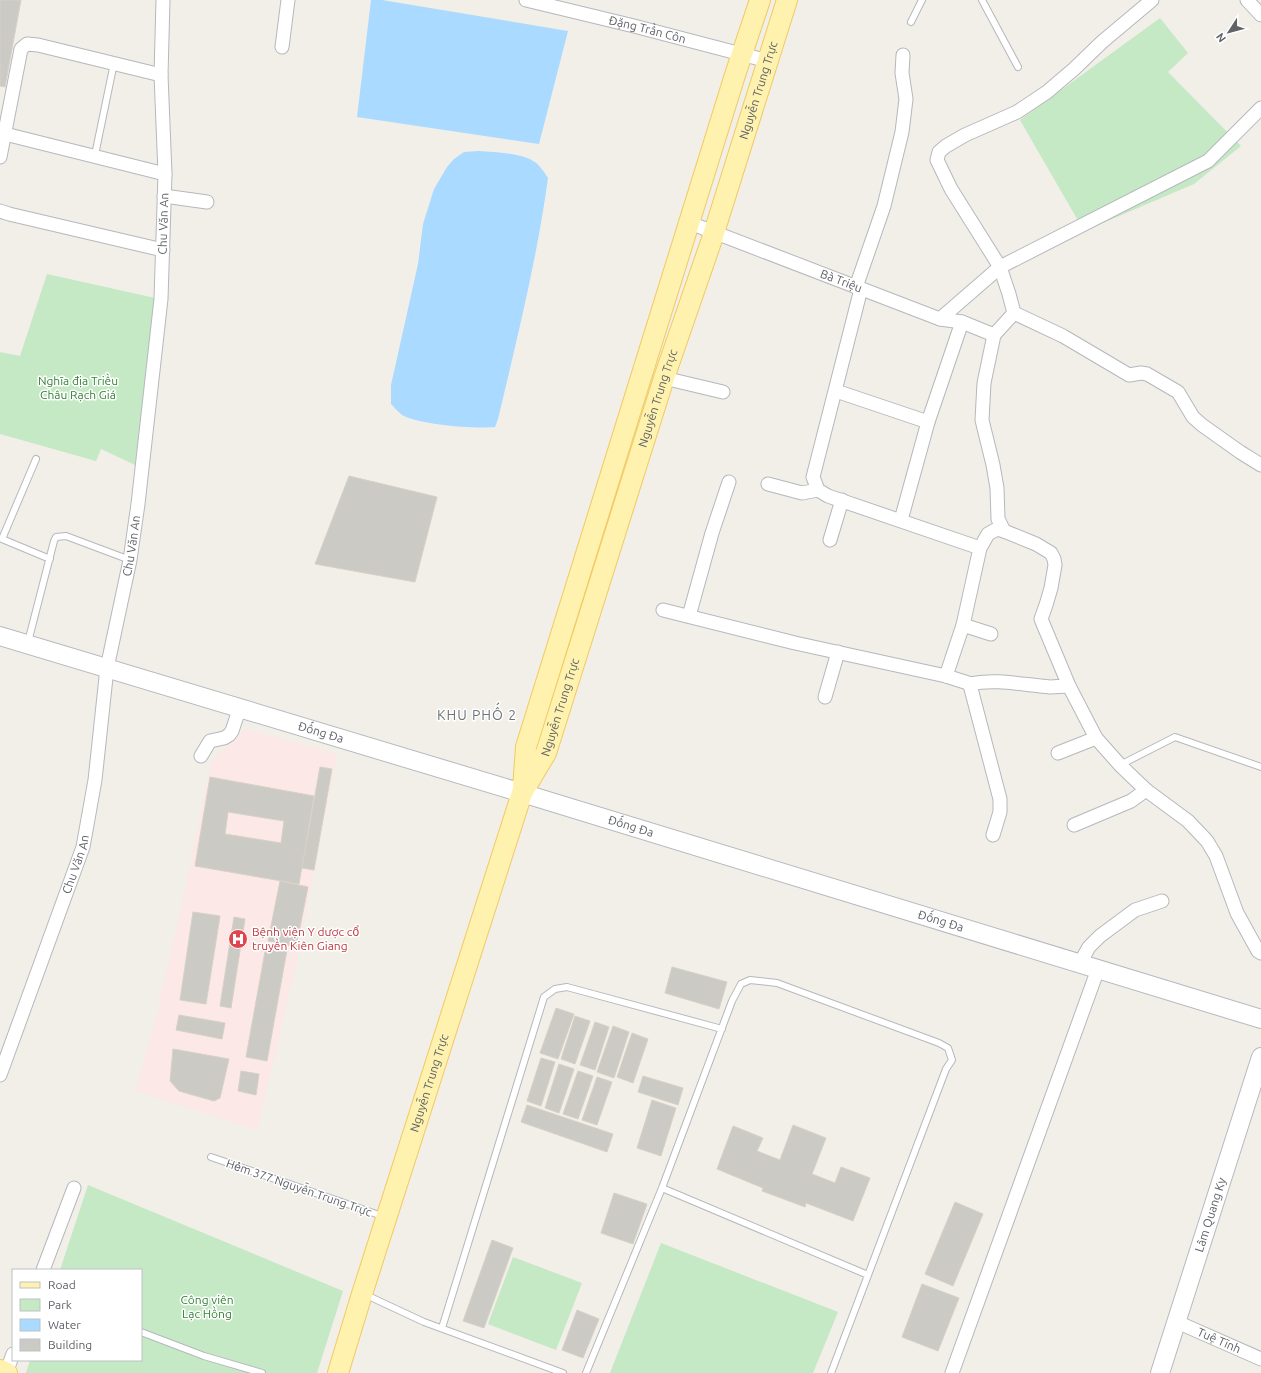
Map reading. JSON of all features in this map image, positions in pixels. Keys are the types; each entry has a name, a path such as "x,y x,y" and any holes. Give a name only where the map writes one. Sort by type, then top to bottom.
{"main road":[{"name":"Nguyễn Trung Trực","path":"338,1373 522,793 526,747 760,0"},
{"name":"Nguyễn Trung Trực","path":"522,793 546,753 664,378 714,232 787,0"},
{"path":"0,1370 7,1373"}],"street":[{"name":"Chu Văn An","path":"0,1075 83,847 95,780 108,668 130,560 138,504 161,299 165,174 162,75 163,0"},
{"path":"282,47 288,0"},
{"name":"Đặng Trần Côn","path":"530,0 768,61"},
{"path":"1014,313 1000,267 951,189 937,160 939,152 965,135 1017,112 1047,92 1102,42 1152,0"},
{"path":"1247,0 1261,15"},
{"path":"0,157 21,49 27,44 38,45 162,75"},
{"path":"818,490 814,477 836,391 859,288 884,206 902,132 906,99 903,85 903,55"},
{"path":"940,319 1000,267 1208,161 1261,108"},
{"path":"5,134 165,174"},
{"path":"164,196 207,202"},
{"path":"0,211 162,250"},
{"name":"Bà Triệu","path":"690,223 940,319 962,322 994,335"},
{"path":"1004,531 998,519 997,488 982,420 984,383 994,335 1014,313"},
{"path":"1014,313 1063,336 1129,375 1141,373 1147,374 1178,392 1193,417 1240,452 1261,465"},
{"path":"900,520 928,422 962,322"},
{"path":"664,378 723,392"},
{"path":"836,391 928,422"},
{"path":"689,616 712,533 729,482"},
{"path":"768,484 802,493 818,490 828,496 980,548"},
{"path":"830,540 842,500"},
{"path":"946,676 963,625 980,548 988,534 997,529 1004,531 1036,544 1051,553 1056,565 1051,588 1041,619 1069,686 1096,738 1120,765 1146,790 1188,821 1207,841 1216,856 1237,914 1258,951 1261,953"},
{"path":"664,610 795,643 946,676 969,684 981,681 1022,683 1050,687 1069,686"},
{"path":"963,625 991,634"},
{"name":"Đống Đa","path":"0,636 240,707 1261,1019"},
{"path":"825,697 838,652"},
{"path":"969,684 1000,799 1000,812 993,835"},
{"path":"201,756 210,741 224,738 232,731 240,707"},
{"path":"1058,753 1096,738"},
{"path":"1074,825 1131,801 1146,790"},
{"path":"1080,963 1089,947 1100,936 1135,910 1162,901"},
{"path":"952,1373 1098,968"},
{"name":"Lâm Quang Ky","path":"1160,1373 1261,1056"},
{"path":"43,1269 74,1188"},
{"name":"Tuệ Tĩnh","path":"1177,1322 1261,1359"},
{"path":"7,1373 12,1357"}],"lane":[{"path":"911,22 922,0"},
{"path":"982,0 1018,67"},
{"path":"95,156 114,63"},
{"path":"36,459 2,539 50,559"},
{"path":"28,644 56,537 66,536 130,560"},
{"path":"1120,765 1175,737 1261,767"},
{"path":"586,1373 662,1188 732,1001 741,984 750,980 777,983 948,1048 952,1060 946,1070 831,1373"},
{"path":"442,1328 544,997 556,989 567,987 722,1029"},
{"name":"Hẻm 377 Nguyễn Trung Trực","path":"211,1157 386,1218"},
{"path":"662,1188 868,1275"},
{"path":"362,1294 424,1322 563,1373"},
{"path":"142,1332 204,1356 262,1373"}],"shaded area":[{"name":"Bệnh viện Y dược cổ truyền Kiên Giang","path":"245,729 337,754 295,969 257,1130 136,1091 154,1024 181,909 211,762"}],"green space":[{"path":"1160,18 1188,53 1168,72 1241,146 1194,184 1084,231 1020,120"},
{"name":"Nghĩa địa Triều Châu Rạch Giá","path":"47,274 155,298 135,465 101,449 96,461 0,434 0,352 20,356"},
{"name":"Công viên Lạc Hồng","path":"88,1185 343,1291 317,1373 26,1373 30,1361 142,1361 142,1269 60,1269"},
{"path":"661,1243 838,1312 813,1373 610,1373"},
{"path":"513,1257 582,1283 556,1350 488,1324"}],"water":[{"path":"371,0 382,0 568,31 539,144 357,117"},
{"path":"479,151 507,153 528,158 541,168 548,178 532,269 495,427 447,426 421,421 402,415 391,404 391,385 418,264 423,224 434,189 447,167 454,159 464,152"}],"building":[{"path":"0,0 21,0 5,87 0,86"},
{"path":"349,476 437,497 415,582 315,564"},
{"path":"320,767 332,769 314,870 302,868"},
{"path":"210,777 314,796 299,884 195,866","holes":["228,812 284,821 281,843 225,834"]},
{"path":"280,881 308,887 296,947 268,941"},
{"path":"193,912 220,916 206,1004 180,1000"},
{"path":"234,917 245,919 231,1008 220,1006"},
{"path":"266,946 287,950 267,1061 246,1057"},
{"path":"672,967 727,982 719,1009 665,993"},
{"path":"556,1008 574,1014 558,1059 540,1053"},
{"path":"179,1015 225,1023 222,1039 176,1030"},
{"path":"575,1016 590,1021 575,1064 561,1059"},
{"path":"595,1022 609,1027 595,1070 580,1065"},
{"path":"613,1026 629,1032 614,1078 597,1072"},
{"path":"632,1033 648,1039 633,1083 617,1077"},
{"path":"173,1049 229,1059 220,1098 214,1101 179,1091 170,1081"},
{"path":"541,1058 555,1062 541,1106 527,1101"},
{"path":"559,1064 574,1069 559,1113 545,1108"},
{"path":"241,1071 259,1074 256,1095 238,1091"},
{"path":"578,1071 593,1076 578,1119 563,1114"},
{"path":"643,1076 683,1088 678,1105 638,1092"},
{"path":"597,1077 612,1082 597,1125 582,1120"},
{"path":"652,1100 676,1108 661,1156 637,1148"},
{"path":"527,1105 613,1134 607,1152 521,1122"},
{"path":"793,1125 826,1138 812,1174 835,1183 841,1167 870,1178 853,1221 806,1203 805,1207 762,1191 763,1188 717,1169 733,1126 763,1138 757,1151 780,1160"},
{"path":"614,1193 647,1204 633,1244 601,1233"},
{"path":"955,1202 983,1214 953,1286 925,1274"},
{"path":"492,1240 513,1248 484,1328 463,1321"},
{"path":"922,1284 959,1298 938,1351 902,1337"},
{"path":"577,1310 599,1319 583,1358 562,1350"}],"place":[{"name":"Bệnh viện Y dược cổ truyền Kiên Giang","path":"238,939"}],"district":[{"name":"KHU PHỐ 2","path":"477,715"}]}
